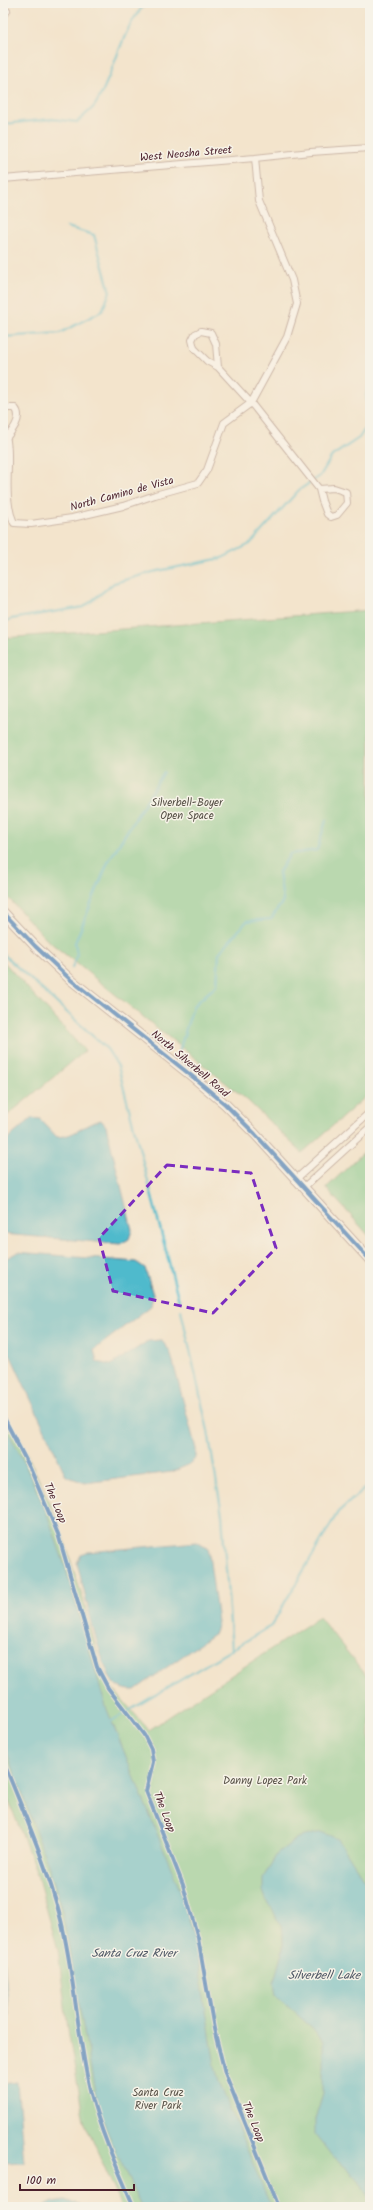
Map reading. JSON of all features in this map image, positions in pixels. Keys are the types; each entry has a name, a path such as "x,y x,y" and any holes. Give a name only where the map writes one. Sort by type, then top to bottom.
{"main road":[{"name":"North Silverbell Road","path":"3,912 34,946 71,980 225,1104 255,1134 370,1260"}],"street":[{"name":"West Neosha Street","path":"3,179 370,148"},
{"name":"North Camino de Vista","path":"3,425 8,436 8,495 14,523 31,524 72,518 123,506 155,494 198,483 207,470 224,423 251,403 287,337 297,304 292,280 259,201 255,158"},
{"path":"218,367 216,344 212,333 201,331 195,334 192,340 194,348 207,361 218,367 251,403 319,490 327,514 331,517 342,510 347,503 346,492 334,488 319,490"},
{"name":"North Camino de Vista","path":"3,410 7,408 15,408 18,413 16,424 8,436"},
{"path":"296,1180 370,1112"},
{"path":"303,1188 370,1127"}],"highlighted area":[{"path":"167,1165 251,1173 276,1248 213,1313 113,1291 99,1238"}],"green space":[{"name":"Silverbell-Boyer Open Space","path":"370,610 370,1093 302,1153 247,1100 46,939 3,892 3,638"},
{"path":"3,961 85,1051 3,1119"},
{"path":"370,1146 370,1237 326,1188"},
{"path":"3,1411 21,1441 58,1522 83,1599 100,1664 112,1688 149,1730 319,1617 370,1680 370,2207 122,2207 84,2121 68,2030 58,1950 36,1871 3,1786"}],"water":[{"path":"32,1118 40,1119 57,1137 70,1134 89,1124 101,1120 106,1126 132,1230 129,1239 120,1244 3,1234 3,1143"},
{"path":"18,1252 136,1262 145,1268 153,1295 151,1306 94,1350 97,1362 111,1365 148,1341 161,1340 170,1351 196,1449 196,1458 188,1465 172,1472 85,1483 66,1476 3,1339 3,1260"},
{"name":"Santa Cruz River","path":"3,1422 24,1462 46,1511 66,1569 106,1707 180,1890 195,1941 215,2066 219,2082 271,2207 141,2207 106,2129 95,2092 62,1911 49,1868 3,1741"},
{"path":"197,1542 208,1547 218,1622 215,1633 135,1690 122,1689 115,1684 109,1676 98,1646 77,1563 81,1555 88,1552"},
{"name":"Silverbell Lake","path":"321,1832 338,1839 370,1889 370,1981 366,2003 370,2009 370,2201 359,2180 333,2157 315,2134 315,2119 323,2093 323,2042 310,2026 276,1996 274,1981 283,1949 282,1925 277,1919 272,1908 268,1905 263,1891 263,1878 277,1854 297,1838"},
{"path":"3,1945 9,2015 4,2016 3,2020"},
{"path":"17,2082 24,2162 3,2163 3,2084"},
{"path":"66,2200 85,2207 43,2207 53,2202"}],"waterway":[{"path":"3,124 52,119 77,122 95,105 108,80 124,37 138,12 147,3"},
{"path":"3,337 60,333 102,311 110,292 94,235 67,227"},
{"path":"370,381 366,395 370,413"},
{"path":"3,623 11,619 84,607 114,583 153,572 222,558 250,544 299,490 320,476 332,456 359,438 370,421"},
{"path":"72,968 77,954 75,943 108,862 164,772"},
{"path":"178,1055 193,1006 217,985 219,953 247,921 271,919 283,901 279,872 290,854 317,850 326,820"},
{"path":"3,954 107,1049 118,1066 179,1301"},
{"path":"181,1310 208,1431 222,1515 232,1650"},
{"path":"110,1722 271,1626 338,1512 364,1489 370,1486"}],"cycle path":[{"path":"3,912 35,946 71,980 225,1104 255,1134 370,1260"},
{"name":"The Loop","path":"3,1416 30,1468 58,1534 97,1667 108,1688 144,1735 151,1749 153,1762 146,1791 183,1885 198,1938 214,2029 225,2073 279,2207"},
{"path":"3,1761 35,1839 49,1879 66,1942 82,2051 91,2094 105,2137 134,2207"}],"park label":[{"name":"Danny Lopez Park","path":"265,1781"},
{"name":"Santa Cruz River Park","path":"158,2099"}]}
